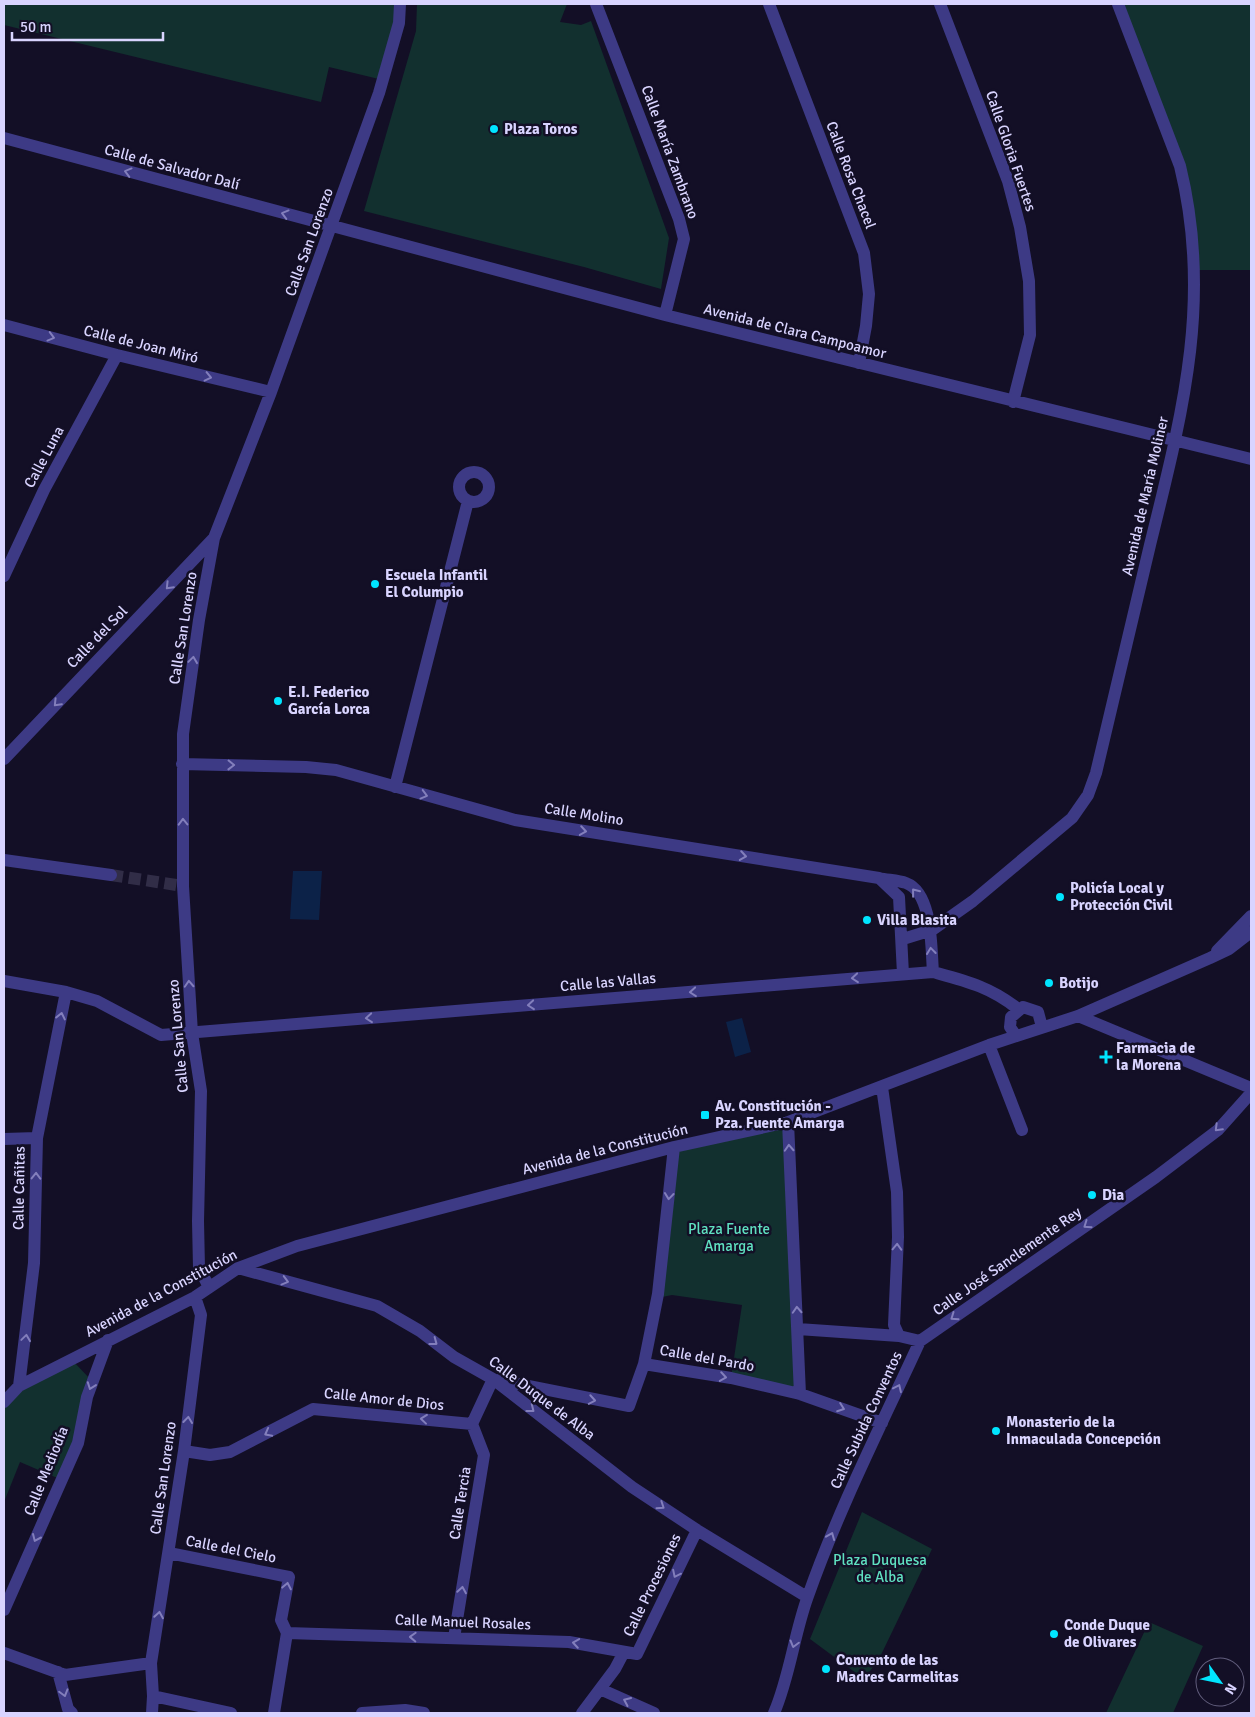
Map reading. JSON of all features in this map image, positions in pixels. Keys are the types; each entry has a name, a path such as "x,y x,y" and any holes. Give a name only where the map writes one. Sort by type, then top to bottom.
{"street":[{"name":"Calle San Lorenzo","path":"208,1287 199,1268 198,1221 201,1091 192,1033 183,886 183,734 199,620 214,538 271,392 379,93 399,23 400,4"},
{"name":"Calle María Zambrano","path":"596,4 675,210 684,239 665,315"},
{"name":"Calle Rosa Chacel","path":"769,4 864,253 869,294 866,326 859,363"},
{"name":"Calle Gloria Fuertes","path":"940,4 1008,181 1020,227 1029,281 1030,335 1013,402"},
{"name":"Avenida de María Moliner","path":"902,939 932,930 973,901 1072,818 1088,795 1098,764 1174,440 1192,339 1195,296 1194,245 1180,166 1118,4"},
{"name":"Calle de Salvador Dalí","path":"4,138 332,227"},
{"name":"Avenida de Clara Campoamor","path":"332,227 665,315 1251,459"},
{"name":"Calle de Joan Miró","path":"4,325 116,355 271,392"},
{"name":"Calle Luna","path":"4,576 8,554 116,355"},
{"path":"395,787 468,500"},
{"name":"Calle del Sol","path":"4,759 214,538"},
{"name":"Calle Molino","path":"182,764 306,767 336,770 515,820 907,883 917,892 927,912 932,930 930,942 933,972"},
{"path":"4,860 111,875"},
{"path":"879,878 899,897 903,974"},
{"path":"1210,958 1243,922 1251,916"},
{"name":"Avenida de la Constitución","path":"4,1402 19,1386 195,1297 238,1268 297,1246 674,1147 788,1122 989,1045 1078,1016 1229,949 1251,932"},
{"name":"Calle las Vallas","path":"4,981 66,992 97,1001 161,1035 933,972 976,983 1003,997 1018,1009 1028,1007 1038,1012 1042,1021 1042,1027"},
{"name":"Calle Cañitas","path":"19,1386 34,1263 37,1138 66,992"},
{"path":"1016,1036 1010,1022 1011,1017 1018,1009"},
{"path":"1078,1016 1251,1088"},
{"path":"989,1045 1022,1130"},
{"name":"Calle Subida Conventos","path":"774,1713 807,1597 839,1516 920,1341 899,1336 894,1325 897,1192 882,1087"},
{"name":"Calle José Sanclemente Rey","path":"920,1341 1156,1177 1218,1130 1251,1093"},
{"path":"788,1122 800,1394"},
{"path":"4,1140 37,1138"},
{"path":"644,1364 658,1294 674,1147"},
{"name":"Calle Duque de Alba","path":"238,1268 377,1306 420,1331 468,1366 493,1379 632,1487 697,1530 807,1597"},
{"name":"Calle San Lorenzo","path":"153,1696 151,1663 184,1451 201,1315 195,1297"},
{"path":"798,1329 899,1336"},
{"name":"Calle Mediodía","path":"4,1610 78,1443 87,1397 108,1340"},
{"name":"Calle del Pardo","path":"493,1379 629,1406 644,1364 732,1378 800,1394 882,1423"},
{"path":"472,1424 493,1379"},
{"name":"Calle Amor de Dios","path":"184,1451 210,1454 230,1452 313,1409 472,1424"},
{"name":"Calle Tercia","path":"454,1638 484,1455 472,1424"},
{"name":"Calle Procesiones","path":"637,1654 697,1530"},
{"name":"Calle del Cielo","path":"169,1553 289,1577 281,1620 287,1633"},
{"path":"274,1713 287,1633"},
{"name":"Calle Manuel Rosales","path":"287,1633 569,1642 637,1654"},
{"path":"582,1713 615,1669 624,1652"},
{"path":"4,1653 65,1675 151,1663"},
{"path":"58,1672 68,1709 72,1713"},
{"path":"600,1689 654,1713"},
{"path":"152,1713 153,1696 231,1713"},
{"path":"362,1713 424,1713"}],"green space":[{"path":"4,4 400,4 383,80 329,67 321,102 4,25"},
{"name":"Plaza Toros","path":"417,4 567,4 560,22 581,25 591,21 669,238 661,289 584,267 364,211 416,31"},
{"path":"1118,4 1251,4 1251,270 1195,270 1179,166"},
{"name":"Plaza Fuente Amarga","path":"788,1122 800,1394 731,1378 742,1305 672,1295 657,1298 674,1147"},
{"path":"71,1359 93,1382 62,1480 20,1462 4,1502 4,1402"},
{"name":"Plaza Duquesa de Alba","path":"862,1512 932,1549 879,1659 864,1679 810,1639"},
{"path":"1149,1622 1203,1646 1198,1657 1195,1657 1195,1664 1173,1713 1106,1713"}],"water":[{"path":"293,871 322,871 319,920 290,919"},
{"path":"742,1018 751,1052 735,1057 726,1022"}],"tunnel":[{"path":"111,875 183,886"}],"place":[{"name":"Plaza Toros","path":"494,129"},
{"name":"Escuela Infantil El Columpio","path":"375,584"},
{"name":"E.I. Federico García Lorca","path":"278,701"},
{"name":"Policía Local y Protección Civil","path":"1060,897"},
{"name":"Villa Blasita","path":"867,920"},
{"name":"Botijo","path":"1049,983"},
{"name":"Farmacia de la Morena","path":"1106,1057"},
{"name":"Av. Constitución - Pza. Fuente Amarga","path":"705,1115"},
{"name":"Dia","path":"1092,1195"},
{"name":"Monasterio de la Inmaculada Concepción","path":"996,1431"},
{"name":"Conde Duque de Olivares","path":"1054,1634"},
{"name":"Convento de las Madres Carmelitas","path":"826,1669"}]}
